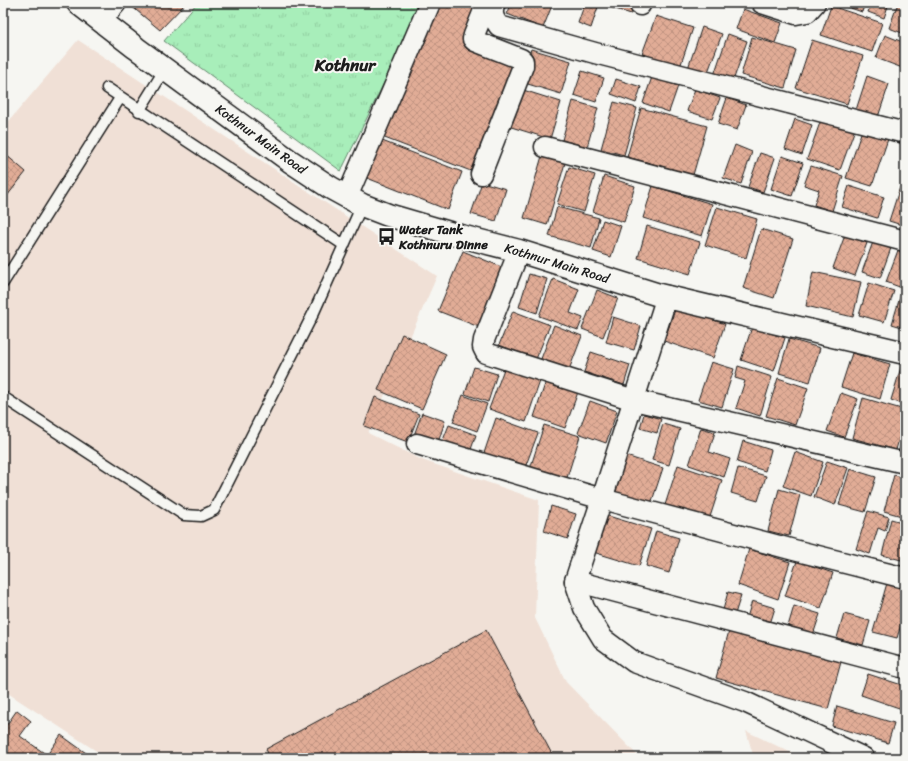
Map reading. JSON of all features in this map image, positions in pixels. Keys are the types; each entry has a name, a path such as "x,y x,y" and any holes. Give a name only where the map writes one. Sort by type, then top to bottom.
{"main road":[{"name":"Kothnur Main Road","path":"78,3 165,70 290,160 331,188 355,201 388,214 453,234 519,251 667,296 905,353"}],"street":[{"path":"101,21 116,3"},
{"path":"355,201 360,166 430,3"},
{"path":"481,174 523,66 523,61 520,58 473,39 487,3"},
{"path":"495,3 493,6 493,18 499,26 595,53 905,133"},
{"path":"762,3 796,14 807,12 815,3"},
{"path":"545,147 905,241"},
{"path":"519,251 484,340 483,348 486,353 634,400 905,462"},
{"path":"667,296 575,581 584,608 603,639 634,662 745,702 864,758"},
{"path":"417,444 602,499 905,578"},
{"path":"575,581 905,668"}],"lane":[{"path":"139,111 165,70"},
{"path":"107,88 139,111 344,245"},
{"path":"3,284 120,98"},
{"path":"3,397 184,515 201,516 214,510 314,312 344,245 355,201"}],"shaded area":[{"path":"78,40 437,276 368,433 422,460 539,500 535,618 566,682 640,758 107,758 3,690 3,128"},
{"path":"746,731 802,758 754,758"}],"green space":[{"path":"197,3 423,3 341,171 164,41"}],"building":[{"path":"132,3 186,3 160,30 130,5"},
{"path":"434,3 484,3 466,48 517,68 476,173 382,137"},
{"path":"512,3 553,3 543,28 507,14"},
{"path":"585,3 598,7 591,28 578,23"},
{"path":"603,3 635,3 631,14 603,5"},
{"path":"836,3 865,3 862,12"},
{"path":"871,3 889,3 884,18 868,12"},
{"path":"898,3 905,3 905,34 889,28"},
{"path":"831,6 882,23 872,52 821,35"},
{"path":"743,9 782,23 775,43 736,29"},
{"path":"656,16 693,28 680,67 642,54"},
{"path":"702,27 722,34 705,80 686,74"},
{"path":"728,34 747,41 733,81 714,75"},
{"path":"885,35 905,43 905,69 876,58"},
{"path":"752,37 796,50 785,88 741,75"},
{"path":"812,40 863,56 847,104 796,88"},
{"path":"531,49 571,61 561,94 521,82"},
{"path":"582,71 604,78 596,102 574,95"},
{"path":"867,76 889,84 878,117 856,110"},
{"path":"652,77 678,86 669,112 643,103"},
{"path":"616,79 641,87 636,103 611,94"},
{"path":"520,89 561,102 550,139 508,126"},
{"path":"695,89 720,98 712,119 687,111"},
{"path":"905,97 905,116 899,114"},
{"path":"727,98 746,105 737,130 718,124"},
{"path":"573,101 598,108 587,147 562,140"},
{"path":"614,102 637,108 624,155 601,149"},
{"path":"641,108 707,126 693,175 627,157"},
{"path":"822,117 855,129 840,170 807,159"},
{"path":"795,119 812,125 802,155 785,149"},
{"path":"862,130 888,139 872,186 846,178"},
{"path":"377,139 462,172 448,210 362,176"},
{"path":"735,145 752,152 741,184 723,178"},
{"path":"760,153 775,158 763,192 748,187"},
{"path":"5,154 26,172 7,196 3,193 3,156"},
{"path":"542,156 565,163 547,225 524,218"},
{"path":"782,156 803,163 792,196 771,189"},
{"path":"811,166 843,176 832,211 814,205 819,190 804,185"},
{"path":"569,167 595,175 584,212 557,204"},
{"path":"905,170 905,184 901,183"},
{"path":"604,176 635,186 624,222 593,212"},
{"path":"482,182 506,189 496,221 471,214"},
{"path":"653,186 712,204 702,236 643,218"},
{"path":"849,186 884,197 877,218 842,207"},
{"path":"900,187 905,188 905,226 889,221"},
{"path":"557,207 599,218 591,248 549,236"},
{"path":"717,207 757,219 746,258 705,245"},
{"path":"603,220 621,226 611,257 593,251"},
{"path":"647,226 700,242 690,274 638,258"},
{"path":"761,229 793,239 774,298 743,288"},
{"path":"845,235 867,243 855,276 833,268"},
{"path":"873,242 891,248 880,278 862,272"},
{"path":"900,245 905,247 905,289 886,282"},
{"path":"463,251 504,268 479,327 438,311"},
{"path":"813,272 861,282 853,317 806,306"},
{"path":"529,274 547,279 537,313 519,307"},
{"path":"553,279 579,289 570,313 583,318 578,330 539,316"},
{"path":"869,283 894,291 884,322 859,315"},
{"path":"597,290 618,298 603,337 582,329"},
{"path":"902,290 905,291 905,328 892,324"},
{"path":"676,307 725,324 713,358 664,341"},
{"path":"513,311 550,325 536,359 499,345"},
{"path":"613,317 641,326 634,350 606,342"},
{"path":"554,325 582,336 567,375 539,364"},
{"path":"752,327 785,338 774,371 741,360"},
{"path":"402,334 446,354 422,409 378,390"},
{"path":"789,339 820,348 810,382 779,373"},
{"path":"591,352 630,365 624,385 584,372"},
{"path":"852,353 890,364 880,399 841,387"},
{"path":"711,362 734,369 722,407 698,400"},
{"path":"902,364 905,365 905,405 891,400"},
{"path":"738,366 772,377 760,416 736,408 745,381 735,378"},
{"path":"474,367 497,374 488,402 465,394"},
{"path":"504,369 540,381 526,422 489,409"},
{"path":"778,378 808,388 795,425 766,416"},
{"path":"546,381 578,392 565,428 534,417"},
{"path":"841,393 858,399 844,437 827,431"},
{"path":"463,395 487,404 477,431 453,422"},
{"path":"375,397 419,414 408,442 364,426"},
{"path":"863,398 905,410 905,417 896,450 852,438"},
{"path":"590,401 617,411 606,443 578,433"},
{"path":"422,413 445,421 437,446 413,438"},
{"path":"644,414 661,419 657,433 640,428"},
{"path":"496,418 538,433 523,473 482,459"},
{"path":"663,424 680,429 669,465 652,460"},
{"path":"449,425 476,435 469,455 441,445"},
{"path":"544,425 580,436 565,484 529,472"},
{"path":"701,428 715,432 709,452 730,459 724,477 689,465"},
{"path":"905,430 905,452 899,450"},
{"path":"743,441 771,450 765,471 737,462"},
{"path":"795,452 823,462 811,496 783,486"},
{"path":"626,456 663,468 651,504 615,493"},
{"path":"827,461 848,468 835,505 814,497"},
{"path":"678,465 722,480 709,520 665,505"},
{"path":"738,468 766,476 758,501 731,493"},
{"path":"850,469 876,477 865,512 839,505"},
{"path":"894,475 905,478 905,517 884,511"},
{"path":"779,489 800,495 789,536 768,531"},
{"path":"551,506 576,514 568,539 544,531"},
{"path":"868,511 889,517 885,531 878,528 870,554 856,549"},
{"path":"605,515 651,529 639,566 593,552"},
{"path":"891,519 905,523 905,561 882,555"},
{"path":"656,531 679,538 669,573 646,566"},
{"path":"749,549 790,562 778,599 738,585"},
{"path":"797,561 833,573 821,608 785,596"},
{"path":"887,583 905,588 905,611 897,638 873,632"},
{"path":"728,592 741,595 735,614 723,610"},
{"path":"752,601 775,608 769,627 746,621"},
{"path":"794,606 820,614 811,641 786,633"},
{"path":"844,614 870,621 863,645 837,638"},
{"path":"486,630 554,758 270,758 266,749"},
{"path":"729,631 841,662 828,709 716,678"},
{"path":"868,674 905,686 905,710 861,695"},
{"path":"837,706 894,723 888,743 832,726"},
{"path":"17,710 31,721 20,736 47,755 61,735 93,758 3,758 3,724 6,726"}],"place":[{"name":"Water Tank Kothnuru Dinne","path":"386,236"}],"district":[{"name":"Kothnur","path":"345,65"}]}
